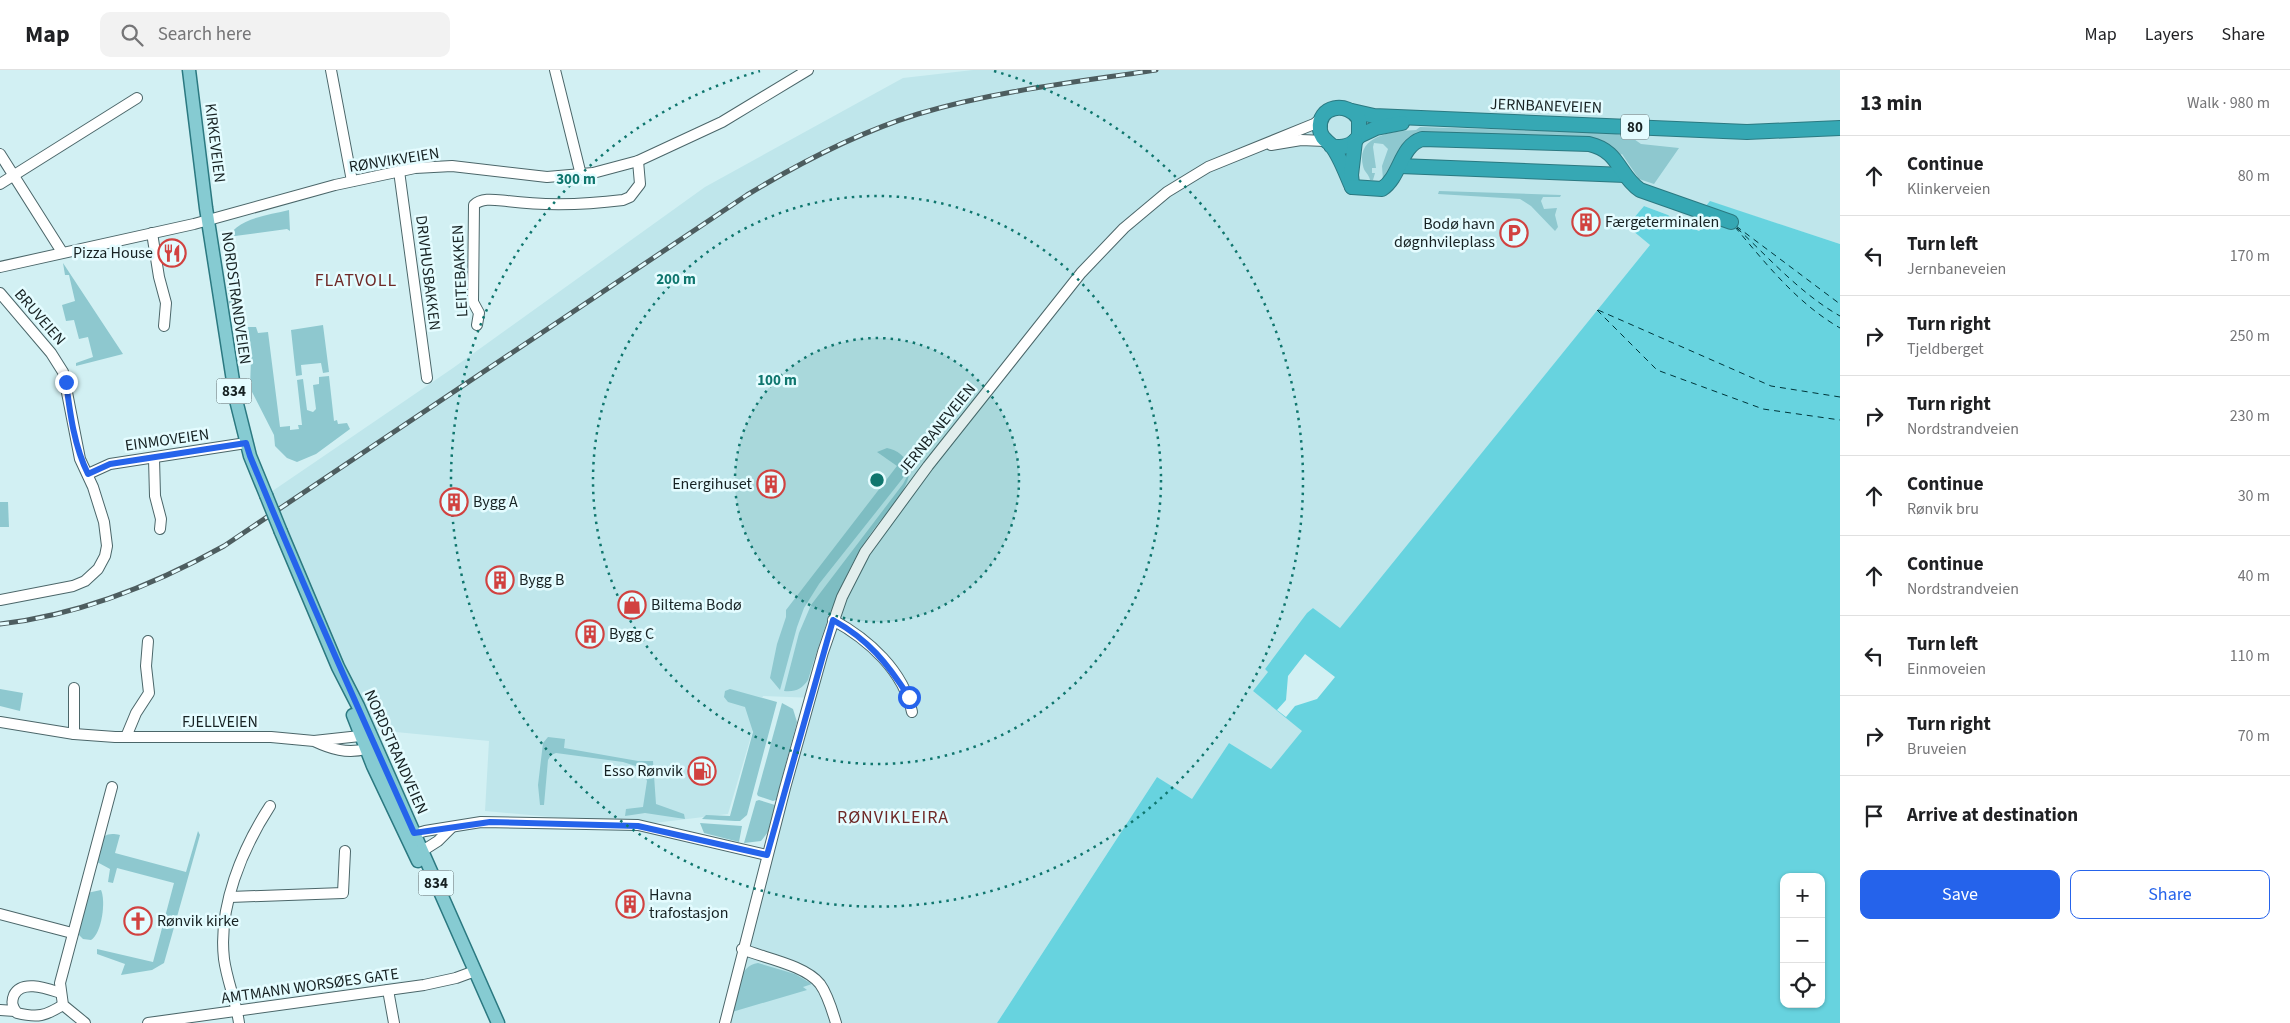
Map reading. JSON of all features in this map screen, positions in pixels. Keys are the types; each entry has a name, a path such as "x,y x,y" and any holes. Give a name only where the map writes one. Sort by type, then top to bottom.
{"highway":[{"name":"JERNBANEVEIEN","path":"1322,118 1328,111 1337,107 1374,116 1430,119 1747,132 1840,128"},
{"path":"1352,110 1360,119 1351,176 1352,187"},
{"path":"1322,118 1320,128 1352,187"},
{"name":"JERNBANEVEIEN","path":"1328,143 1344,147 1387,125 1430,119"},
{"name":"80","path":"1352,187 1382,189 1392,181 1409,147 1416,141 1429,139 1589,144 1598,146 1612,154 1626,175 1640,190 1732,222"},
{"path":"1400,166 1626,175"}],"main road":[{"name":"KIRKEVEIEN","path":"189,70 208,220"},
{"name":"NORDSTRANDVEIEN","path":"208,220 230,367 246,443 338,667 366,741 458,933 498,1023"}],"street":[{"path":"331,70 352,181"},
{"path":"555,70 581,176"},
{"name":"RØNVIKVEIEN","path":"0,267 208,220 352,181 399,171 452,166 547,177 581,176 638,161 722,122 807,70"},
{"path":"0,184 137,98"},
{"name":"JERNBANEVEIEN","path":"725,1023 767,855 833,620 865,552 1081,273 1124,228 1167,192 1208,167 1314,124 1322,118"},
{"name":"JERNBANEVEIEN","path":"1250,150 1301,140 1328,143"},
{"path":"0,154 62,252"},
{"name":"LEITEBAKKEN","path":"477,325 479,313 474,302 474,205 478,200 494,199 562,206 623,200 630,197 640,184 638,161"},
{"name":"DRIVHUSBAKKEN","path":"399,171 427,378"},
{"path":"152,233 159,277 166,303 164,326"},
{"name":"BRUVEIEN","path":"0,293 57,361 66,382 69,410 80,459 88,474"},
{"name":"EINMOVEIEN","path":"88,474 110,464 246,443"},
{"path":"154,458 155,496 160,528"},
{"path":"0,600 73,586 86,581 98,569 105,556 107,536 88,474"},
{"path":"833,620 850,628 865,639 890,667 909,697 912,712"},
{"path":"126,737 136,713 149,693 146,666 148,641"},
{"path":"74,688 74,734"},
{"name":"FJELLVEIEN","path":"0,722 74,734 126,737 271,737 314,741 366,741"},
{"name":"FJELLVEIEN","path":"314,741 329,748 358,752 366,741"},
{"path":"84,1023 64,1005 61,993 62,970 112,787"},
{"path":"239,1023 224,957 224,930 234,883 248,848 270,806"},
{"path":"410,835 481,822 498,821 638,826 767,855"},
{"path":"419,854 451,828"},
{"path":"230,897 343,893 345,851"},
{"path":"0,914 72,933"},
{"path":"742,949 793,966 819,983 828,998 836,1023"},
{"name":"AMTMANN WORSØES GATE","path":"148,1023 388,990 456,978 475,971"},
{"path":"15,1011 12,1002 13,996 23,986 61,993"},
{"path":"388,990 394,1023"},
{"path":"0,1010 15,1011 25,1015 47,1015 64,1005"}],"shaded area":[{"path":"973,70 1840,70 1840,244 1711,202 1702,221 1704,226 1699,231 1668,215 1644,206 1627,226 1650,245 1340,629 1313,608 1265,669 1269,672 1253,691 1303,731 1271,770 1229,743 1192,800 1157,777 997,1023 725,1023 815,698 763,696 728,814 638,825 485,811 489,741 375,730 351,685 271,492 453,368 705,187 903,78"},
{"path":"1420,127 1611,133 1631,137 1641,144 1679,148 1654,184 1639,179 1622,154 1620,155 1609,145 1597,139 1413,136 1400,151 1383,180 1382,166 1388,149 1383,144 1374,143 1376,168 1372,168 1372,173 1375,173 1373,180 1370,180 1363,166 1362,155 1365,147 1379,136 1388,133 1416,130"},
{"path":"1439,191 1561,195 1560,197 1543,197 1541,201 1544,209 1557,208 1555,215 1558,227 1555,231 1531,206 1520,199 1438,194"},
{"path":"1710,201 1840,244 1840,1023 997,1023 1157,777 1192,799 1229,743 1271,769 1302,731 1253,691 1268,672 1265,669 1307,613 1313,608 1340,628 1650,245 1627,226 1644,206 1668,215 1699,231 1704,226 1701,219 1705,207"},
{"path":"289,210 290,231 287,229 235,236 235,306 240,306 241,314 233,314 229,305 225,245 229,236 235,229 251,220"},
{"path":"63,263 123,354 76,366 76,363 93,357 88,337 79,339 74,320 66,321 62,305 75,301 69,275 65,275"},
{"path":"323,325 329,372 323,373 321,363 301,365 302,375 296,376 291,330"},
{"path":"248,327 256,327 258,333 268,332 280,427 290,426 290,430 299,429 298,425 302,425 297,380 303,379 307,410 313,412 316,409 313,385 319,384 319,377 329,376 334,421 337,420 338,424 347,423 350,429 316,454 297,462 287,458 275,446 274,435 250,388 251,358"},
{"path":"887,448 901,454 909,467 903,478 819,584 804,608 780,690 770,678 777,644 786,617 786,610 897,466 877,452"},
{"path":"909,473 908,480 900,496 871,533 850,568 834,604 808,680 798,689 784,691 799,633 811,605 903,484"},
{"path":"0,502 8,502 9,527 0,527"},
{"path":"0,689 23,693 20,711 0,706"},
{"path":"730,689 777,702 747,815 740,821 702,819 706,815 730,816 753,732 745,707 728,702 724,697 725,691"},
{"path":"782,703 793,709 797,722 776,800 773,801 757,794"},
{"path":"548,737 565,739 564,748 638,761 653,761 656,804 684,814 685,819 645,813 625,816 626,809 643,807 647,781 642,768 623,762 556,753 551,755 548,760 544,805 540,805 538,785 543,743"},
{"path":"759,800 775,805 768,832 761,841 744,843 756,801"},
{"path":"700,823 742,826 739,842 704,833"},
{"path":"198,831 200,835 164,963 152,970 121,975 125,964 97,954 97,949 153,962 174,883 117,868 113,883 108,882 110,869 97,862 102,840 108,835 120,835 115,853 186,872"},
{"path":"101,890 103,909 98,931 91,940 83,939 77,933 87,893"},
{"path":"758,963 795,974 812,984 803,987 807,990 732,1012 742,975 751,965"}],"pier":[{"path":"1305,654 1335,677 1317,699 1295,706 1286,717 1277,710 1286,700 1288,676"}],"ferry route":[{"path":"1736,226 1840,304"},
{"path":"1735,227 1796,295 1824,318 1840,328"},
{"path":"1737,228 1799,286 1840,316"},
{"path":"1597,310 1657,370 1763,409 1840,420"},
{"path":"1598,310 1771,386 1840,397"}],"railway":[{"path":"0,624 30,620 88,606 171,573 224,546 747,195 830,149 873,130 947,106 1036,88 1156,70"}],"place":[{"name":"Færgeterminalen","path":"1586,222"},
{"name":"Bodø havn døgnhvileplass","path":"1514,233"},
{"name":"Pizza House","path":"172,253"},
{"name":"Energihuset","path":"771,484"},
{"name":"Bygg A","path":"454,502"},
{"name":"Bygg B","path":"500,580"},
{"name":"Biltema Bodø","path":"632,605"},
{"name":"Bygg C","path":"590,634"},
{"name":"Esso Rønvik","path":"702,771"},
{"name":"Havna trafostasjon","path":"630,904"},
{"name":"Rønvik kirke","path":"138,921"}],"district":[{"name":"FLATVOLL","path":"356,280"},
{"name":"RØNVIKLEIRA","path":"893,817"}],"route":[{"path":"66,382 69,410 80,459 88,474 110,464 246,443 338,667 358,706 381,762 414,833 481,822 560,822 638,826 690,836 767,855 833,620 850,628 865,639 890,667 909,697"}]}
